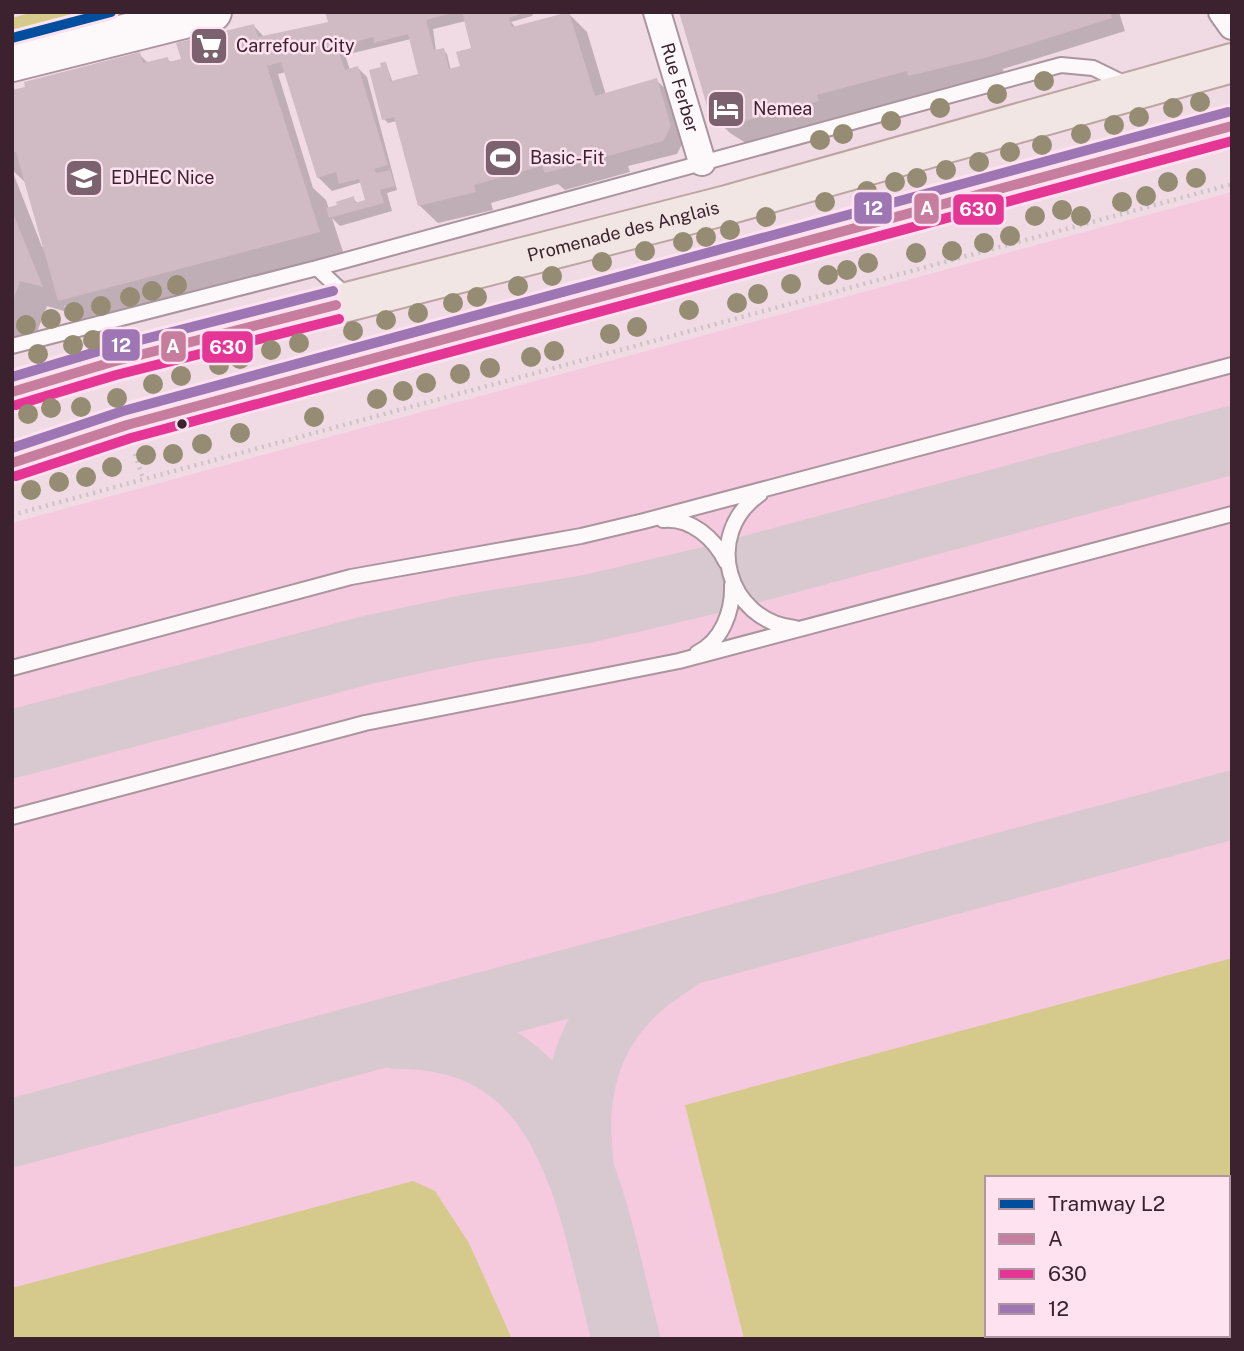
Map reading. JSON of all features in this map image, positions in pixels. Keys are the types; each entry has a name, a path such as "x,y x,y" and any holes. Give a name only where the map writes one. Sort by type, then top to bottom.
{"main road":[{"path":"12,62 212,12"},
{"name":"Promenade des Anglais","path":"12,392 112,362 727,205 1232,63"},
{"path":"12,463 127,425 1232,126"}],"street":[{"name":"Rue Ferber","path":"657,12 702,162"},
{"path":"1223,12 1232,26"}],"lane":[{"path":"12,346 317,268 1061,65 1093,68 1139,90"},
{"path":"317,268 352,301"},
{"path":"12,668 351,577 581,536 644,521 1232,365"},
{"path":"679,661 701,652 719,634 732,599 726,549 738,517 752,499 784,485"},
{"path":"12,817 376,720 679,661 1232,514"},
{"path":"644,521 669,519 703,532 721,551 745,604 763,618 783,626 818,625"}],"path":[{"path":"12,515 1232,184"},
{"path":"132,446 143,480"}],"shaded area":[{"path":"33,12 134,12 12,43 12,18"},
{"path":"1232,192 1232,1339 12,1339 12,523"},
{"path":"1232,958 1232,1339 744,1339 685,1105"},
{"path":"413,1181 435,1191 469,1243 512,1339 12,1339 12,1288"}],"building":[{"path":"325,12 455,12 426,20 434,50 444,48 449,69 460,66 456,52 471,48 462,12 527,12 509,18 512,27 569,12 595,96 657,78 671,126 663,141 545,173 542,166 474,185 476,192 418,206 394,117 382,120 369,70 381,67 380,63 386,62 391,81 418,74 408,34 374,43 373,37 337,47 345,70 358,66 388,165 374,169 376,173 390,170 395,186 380,190 384,203 329,218 326,208 337,205 336,202 354,196 355,203 365,200 359,179 339,184 336,172 317,178 281,62 267,66 320,232 58,301 16,152 12,153 12,90 25,87 24,82 140,52 143,63 168,57 169,62 181,59 176,43 254,24 258,37 328,22"},
{"path":"679,12 1110,12 1112,18 988,57 908,76 907,71 817,95 819,101 727,126 710,116"},
{"path":"12,211 43,287 20,281 12,304"}],"taxiway":[{"path":"12,744 367,650 470,628 587,609 711,580 1232,440"},
{"path":"12,1133 1232,805"},
{"path":"580,1166 577,1134 579,1103 584,1074 593,1047 606,1022 624,1000 674,960"},
{"path":"396,1035 456,1042 502,1063 538,1095 565,1136 585,1184 626,1339"}],"tram line":[{"name":"L2","path":"12,38 111,12"}],"transit line":[{"name":"12","path":"12,448 123,411 1228,112"},
{"name":"A","path":"12,463 127,425 1232,126"},
{"name":"630","path":"16,476 131,438 1232,141"},
{"name":"12","path":"12,377 109,348 333,291"},
{"name":"A","path":"12,392 112,362 336,305"},
{"name":"630","path":"16,405 116,375 339,319"}],"place":[{"name":"Carrefour City","path":"209,46"},
{"name":"Nemea","path":"726,109"},
{"name":"Basic-Fit","path":"503,158"},
{"name":"EDHEC Nice","path":"84,178"}]}
